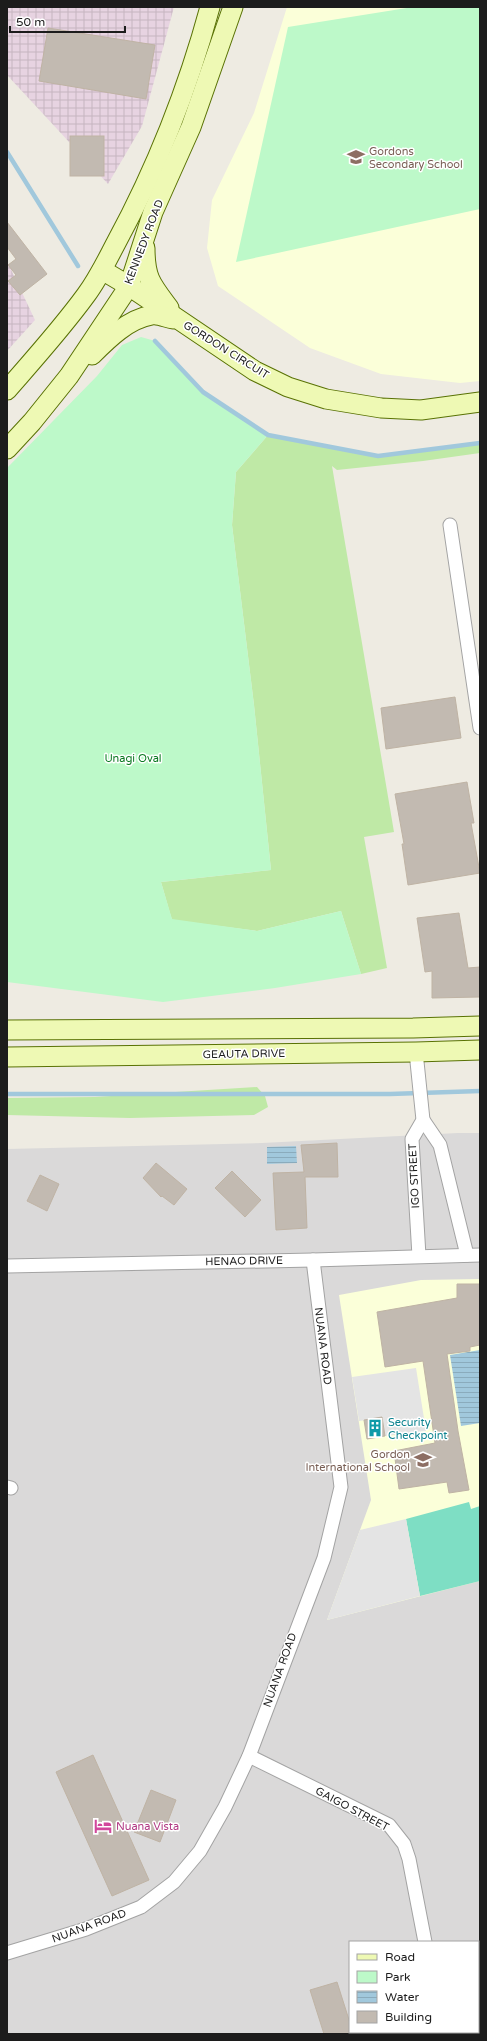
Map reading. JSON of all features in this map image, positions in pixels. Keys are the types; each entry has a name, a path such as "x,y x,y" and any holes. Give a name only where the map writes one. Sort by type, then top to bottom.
{"main road":[{"name":"KENNEDY ROAD","path":"7,390 87,295 130,218 157,157 201,41 210,7"},
{"name":"KENNEDY ROAD","path":"7,449 32,422 69,376 129,286 153,212 189,132 233,7"},
{"path":"153,212 146,238 145,266 149,282 178,320"},
{"name":"GORDON CIRCUIT","path":"102,270 129,286 255,371 288,387 326,399 375,407 421,410 480,402"},
{"path":"69,376 116,331 153,315 178,320"},
{"path":"7,1030 413,1028 480,1026"},
{"name":"GEAUTA DRIVE","path":"7,1057 417,1060 480,1050"}],"street":[{"path":"450,525 480,728"},
{"path":"417,1060 423,1120 440,1145 474,1255"},
{"name":"IGO STREET","path":"419,1256 412,1139 423,1120"},
{"name":"HENAO DRIVE","path":"7,1266 313,1260 474,1255"},
{"name":"NUANA ROAD","path":"7,1953 86,1929 141,1906 174,1882 200,1851 225,1807 248,1756 324,1558 341,1487 313,1260"},
{"name":"GAIGO STREET","path":"248,1756 389,1825 404,1844 409,1860 425,1941"}],"shaded area":[{"path":"7,7 174,7 142,126 108,184 7,75"},
{"name":"Gordons Secondary School","path":"287,7 480,7 480,381 460,383 381,374 310,348 218,286 207,248 212,200 254,113"},
{"path":"7,261 35,320 7,351"},
{"path":"480,1133 480,2034 7,2034 7,1149 262,1143"},
{"name":"Gordon International School","path":"480,1279 480,1581 327,1620 371,1500 339,1295 421,1280"},
{"path":"416,1368 426,1431 385,1436 382,1418 359,1421 352,1377"},
{"path":"406,1519 420,1596 327,1620 360,1530"}],"green space":[{"path":"413,7 480,7 480,209 236,262 288,27"},
{"name":"Unagi Oval","path":"141,337 155,341 203,392 268,435 236,472 232,525 254,705 271,870 161,882 172,919 257,931 341,911 361,974 275,988 163,1002 7,982 7,468 97,376 122,345"},
{"path":"268,435 378,456 480,443 480,453 423,461 337,470 332,466 394,832 364,837 387,968 361,974 341,911 257,931 172,920 161,882 271,870 254,705 232,525 236,472"},
{"path":"257,1087 265,1096 268,1107 254,1115 130,1118 7,1115 7,1098 95,1097"},
{"path":"469,1502 471,1509 480,1506 480,1581 420,1596 406,1519"}],"water":[{"path":"296,1146 297,1163 267,1164 267,1147"},
{"path":"480,1350 480,1423 461,1426 450,1355"}],"building":[{"path":"48,28 155,45 146,99 39,81"},
{"path":"70,136 104,136 104,176 70,176"},
{"path":"7,222 47,274 20,295 8,281 16,275 8,265 16,259 7,247"},
{"path":"455,697 461,738 386,749 381,708"},
{"path":"467,782 474,823 471,823 480,873 408,885 402,844 404,844 395,794"},
{"path":"459,913 468,968 480,967 480,997 432,998 432,971 425,972 417,918"},
{"path":"337,1143 338,1177 305,1177 307,1228 276,1230 273,1173 304,1172 301,1145"},
{"path":"156,1163 187,1189 174,1205 162,1196 161,1197 143,1178"},
{"path":"232,1171 261,1200 245,1217 215,1188"},
{"path":"40,1175 59,1184 47,1211 27,1201"},
{"path":"457,1284 480,1284 480,1345 470,1347 470,1351 447,1354 458,1431 469,1490 449,1493 447,1482 399,1489 394,1451 435,1443 423,1361 385,1367 377,1312 457,1298"},
{"name":"Security Checkpoint","path":"382,1417 385,1436 367,1439 364,1420"},
{"name":"Nuana Vista","path":"93,1755 149,1880 112,1896 56,1772"},
{"path":"151,1790 176,1800 160,1842 134,1832"},
{"path":"337,1982 349,2020 349,2033 353,2034 324,2034 310,1990"}],"waterway":[{"path":"7,152 78,266"},
{"path":"155,341 203,392 268,435 378,456 480,443"},
{"path":"7,1094 390,1094 480,1091"}],"place":[{"name":"Gordons Secondary School","path":"356,157"},
{"name":"Security Checkpoint","path":"375,1428"},
{"name":"Gordon International School","path":"423,1460"},
{"name":"Nuana Vista","path":"103,1826"}]}
